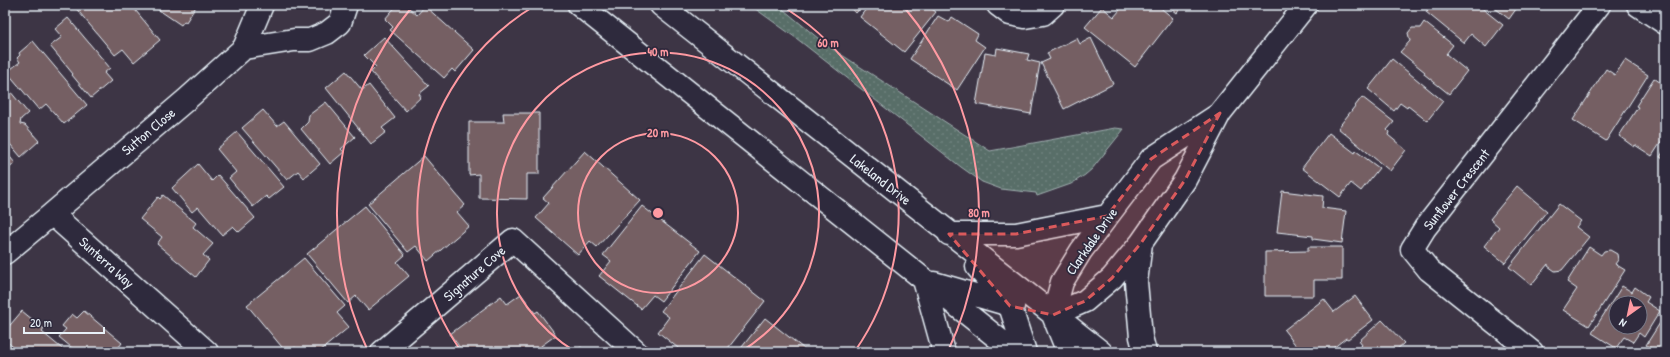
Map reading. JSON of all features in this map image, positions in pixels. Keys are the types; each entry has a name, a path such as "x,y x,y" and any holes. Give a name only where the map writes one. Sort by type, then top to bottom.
{"street":[{"name":"Sutton Close","path":"52,214 186,100 244,48 262,5"},
{"path":"244,48 294,40 310,40 327,33 340,23 346,5"},
{"path":"579,5 1015,352"},
{"name":"Lakeland Drive","path":"661,5 1101,352"},
{"path":"998,5 1010,14 1025,17 1043,14 1053,5"},
{"name":"Clarkdale Drive","path":"1053,315 1085,301 1112,278 1141,244 1186,180 1220,113 1306,5"},
{"name":"Sunflower Crescent","path":"1532,352 1429,270 1412,249 1425,228 1599,5"},
{"path":"1638,5 1665,23"},
{"name":"Clarkdale Drive","path":"1053,315 1062,282 1081,251 1151,159 1220,113"},
{"path":"5,253 52,214"},
{"name":"Sunterra Way","path":"52,214 207,352"},
{"path":"950,234 1016,234 1107,216"},
{"path":"950,234 1010,306 1025,352"},
{"name":"Signature Cove","path":"382,352 513,240 636,352"},
{"path":"1141,244 1136,282 1141,337 1144,352"},
{"path":"924,280 1010,306 1053,315 1068,352"},
{"path":"924,280 944,352"}],"highlighted area":[{"path":"1220,113 1185,180 1141,243 1112,278 1085,301 1053,315 1010,306 949,234 1016,234 1107,216 1151,159"}],"green space":[{"path":"750,5 778,5 825,44 990,151 1115,128 1124,129 1092,169 1071,184 1037,196 1036,193 1001,189 982,182 961,167 796,38"}],"building":[{"path":"131,5 160,40 134,62 123,49 115,55 74,6"},
{"path":"197,5 186,22 184,21 181,25 153,6"},
{"path":"397,5 406,5 417,15 425,6 474,50 455,72 452,69 444,78 390,30 393,27 385,19"},
{"path":"846,5 863,5 856,13"},
{"path":"869,5 927,5 936,12 904,52 860,17"},
{"path":"1113,5 1157,5 1173,18 1135,67 1085,27 1102,7 1114,17 1120,10"},
{"path":"1167,5 1183,5 1177,13"},
{"path":"1431,5 1478,5 1503,25 1486,47 1471,34 1464,43 1426,12"},
{"path":"1491,5 1519,5 1509,19"},
{"path":"938,16 949,22 952,17 978,34 975,40 985,47 957,90 910,59"},
{"path":"68,18 110,68 104,73 111,81 91,98 50,46 62,37 55,29"},
{"path":"1424,22 1453,45 1446,54 1467,71 1449,94 1400,52 1410,41 1408,33 1412,28 1420,28"},
{"path":"384,37 429,86 419,94 421,97 406,111 371,72 376,67 364,55"},
{"path":"1077,38 1080,44 1091,38 1113,84 1064,109 1041,63 1050,59 1047,53"},
{"path":"33,41 87,105 64,124 46,104 39,110 7,72 20,62 17,58 20,55 19,53"},
{"path":"997,48 1029,54 1027,60 1040,63 1031,114 976,104 985,53 996,55"},
{"path":"1392,59 1443,101 1427,121 1408,106 1407,108 1400,103 1394,111 1368,89"},
{"path":"1625,60 1648,75 1606,141 1573,120 1606,69 1615,75"},
{"path":"346,71 362,90 369,85 395,118 382,128 386,132 371,144 326,88"},
{"path":"1654,78 1665,86 1665,136 1652,156 1635,145 1634,147 1619,136 1638,107 1636,106"},
{"path":"5,85 28,113 21,119 20,124 25,125 39,141 21,157 5,138"},
{"path":"1362,97 1394,122 1387,130 1389,132 1388,135 1406,150 1390,171 1338,128"},
{"path":"326,102 355,137 341,149 344,152 330,164 301,129 308,122 309,115"},
{"path":"263,110 277,126 284,121 320,164 304,178 298,171 287,180 242,128"},
{"path":"503,113 539,113 539,174 527,174 527,199 479,198 479,174 469,175 469,122 504,122"},
{"path":"237,132 284,187 269,199 266,196 253,207 229,178 236,172 217,149"},
{"path":"1329,133 1355,153 1356,151 1379,168 1361,191 1351,183 1340,197 1302,168"},
{"path":"1665,149 1665,160 1660,157"},
{"path":"5,151 15,163 5,172"},
{"path":"585,151 640,200 597,247 590,241 578,255 536,218 549,203 543,198"},
{"path":"424,156 465,205 457,212 469,226 428,261 416,246 408,252 368,204"},
{"path":"198,164 212,181 218,175 255,218 239,232 233,226 222,235 198,207 192,212 172,188"},
{"path":"1517,186 1547,211 1505,263 1484,246 1499,227 1490,219"},
{"path":"1282,191 1323,196 1322,208 1346,211 1342,243 1313,239 1313,236 1277,232"},
{"path":"163,195 196,223 193,227 213,244 203,255 209,260 196,277 157,244 162,237 140,219 158,197 160,199"},
{"path":"1559,204 1581,221 1576,227 1589,237 1562,270 1555,271 1548,266 1548,264 1531,285 1509,267"},
{"path":"365,206 405,255 397,262 409,276 368,310 356,296 348,303 307,254"},
{"path":"642,206 700,251 661,301 653,295 641,309 599,276 611,261 603,255"},
{"path":"1308,247 1342,247 1342,280 1314,280 1314,296 1265,296 1265,252 1308,251"},
{"path":"1589,247 1601,255 1604,251 1610,250 1617,254 1618,260 1615,264 1625,270 1589,326 1563,310 1577,289 1567,282"},
{"path":"705,254 765,301 725,352 683,352 658,332 669,317 661,311"},
{"path":"304,258 345,306 337,313 349,327 319,352 299,352 295,347 290,352 286,352 247,305"},
{"path":"1622,286 1632,292 1635,287 1646,295 1616,295"},
{"path":"521,294 535,313 538,311 556,335 541,346 545,352 463,352 450,334 501,296 507,304"},
{"path":"1355,296 1373,320 1328,352 1301,352 1284,330 1324,299 1334,312"},
{"path":"1648,303 1660,311 1648,330"},
{"path":"1608,308 1608,335 1638,335 1633,342 1624,337 1616,348 1592,333"},
{"path":"22,311 44,329 42,332 66,352 19,352 5,340 5,331"},
{"path":"84,311 122,343 115,352 77,352 59,337 66,329 62,326 72,314 77,318"},
{"path":"1665,315 1665,352 1656,352 1646,345"},
{"path":"765,318 808,352 738,352"},
{"path":"1382,320 1404,343 1394,352 1355,352 1362,345 1359,341"},
{"path":"581,347 585,352 574,352"}]}
